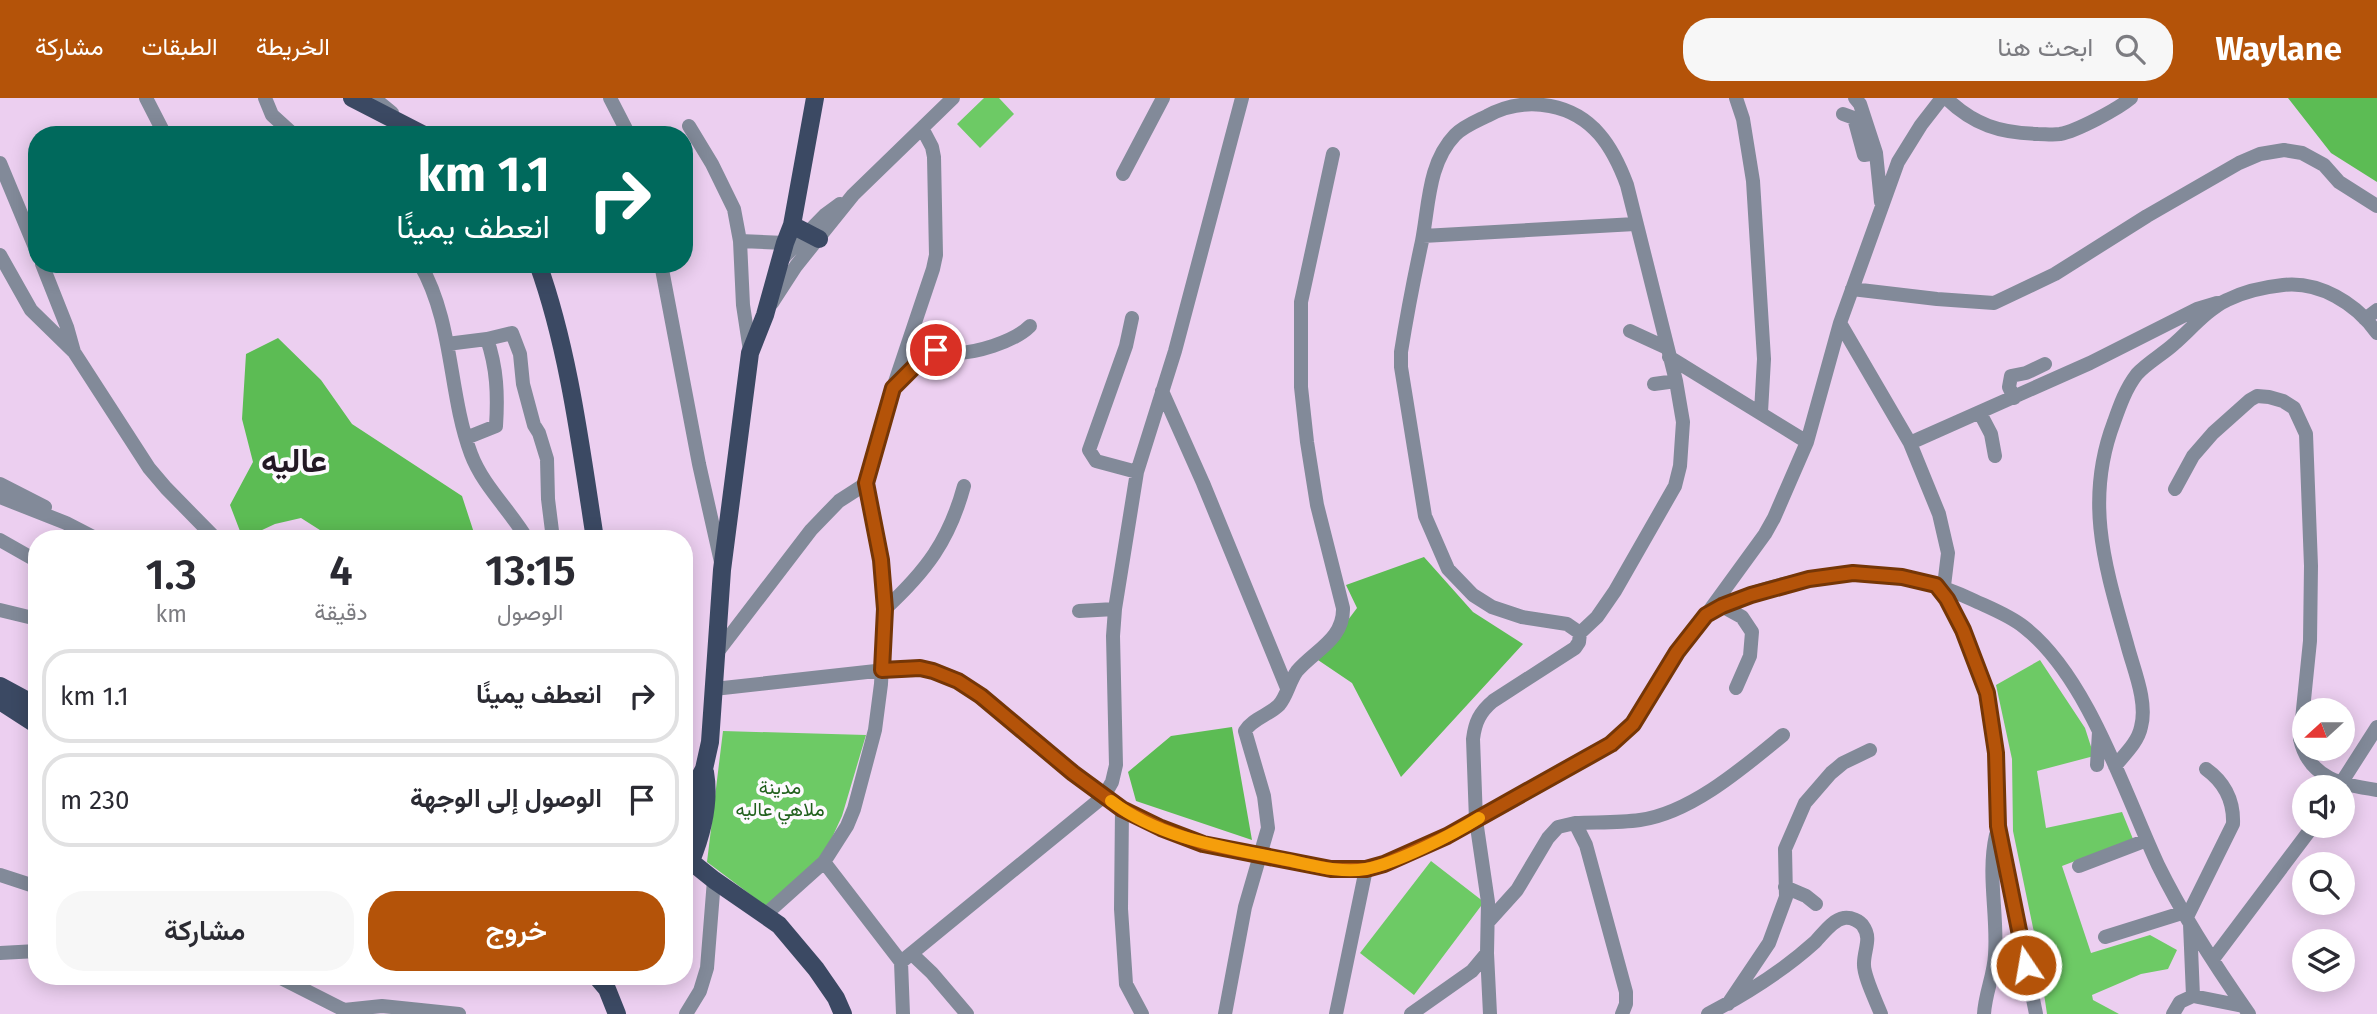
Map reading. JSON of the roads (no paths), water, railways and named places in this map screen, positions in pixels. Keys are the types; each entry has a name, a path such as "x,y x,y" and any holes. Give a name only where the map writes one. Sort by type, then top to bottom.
{"main road":[{"path":"352,98 410,126"},
{"path":"693,818 707,786 704,769 710,742 722,570 750,353 765,315 785,243 806,231 815,98"},
{"path":"541,273 557,326 593,530"},
{"path":"0,686 28,701"},
{"path":"0,701 28,719"},
{"path":"693,863 766,914 804,954 836,998 843,1014"},
{"path":"604,985 617,1014"}],"street":[{"path":"146,98 160,126"},
{"path":"265,98 272,115 284,126"},
{"path":"374,98 404,122"},
{"path":"610,98 624,126"},
{"path":"779,262 806,231 853,195 953,98"},
{"path":"1123,174 1163,98"},
{"path":"903,1014 906,958 1104,796 1112,782 1116,765 1113,636 1115,609 1137,472 1162,391 1242,98"},
{"path":"1736,98 1743,119 1754,194 1764,359 1761,412"},
{"path":"1855,98 1860,104 1876,153 1881,210"},
{"path":"714,689 882,670 920,668 933,671 958,681 981,696 1073,773 1122,809 1192,841 1331,869 1366,869 1384,864 1476,820 1611,744 1633,724 1677,652 1765,534 1807,442 1840,323 1890,183 1905,148 1944,98 1993,130 2060,134 2117,109 2131,98"},
{"path":"1490,1014 1487,953 1489,921 1476,820 1473,739 1479,716 1493,701 1569,654 1579,642 1580,633 1597,617 1675,486 1680,466 1683,422 1676,381 1627,186 1618,161 1606,139 1594,127 1566,109 1522,104 1497,110 1464,128 1454,136 1439,159 1432,178 1401,352 1401,367 1425,516 1448,569 1473,595 1492,607 1512,614 1567,624 1580,633"},
{"path":"1843,114 1854,118 1864,155 1876,153"},
{"path":"766,914 824,862 847,826 865,773 875,730 885,609 881,560 866,483 936,255 934,157 922,128"},
{"path":"693,133 723,184 734,209 740,241 750,353"},
{"path":"1852,289 1993,303 2054,274 2239,163 2260,154 2284,150 2302,153 2324,165 2339,181 2377,206"},
{"path":"1225,1014 1245,907 1268,828 1245,731 1278,705 1296,672 1336,635 1343,619 1343,608 1317,505 1301,387 1301,302 1333,154"},
{"path":"0,163 28,230"},
{"path":"1423,236 1635,225"},
{"path":"765,315 796,266 806,231"},
{"path":"740,241 785,243"},
{"path":"1,259 31,310 74,352 149,468 207,530"},
{"path":"46,273 74,352"},
{"path":"424,273 438,300 466,438 479,472 522,530"},
{"path":"664,273 699,464 722,570"},
{"path":"1910,443 2014,398 2197,309 2266,287 2313,285 2371,314 2377,333"},
{"path":"2115,766 2138,738 2142,715 2137,680 2101,549 2101,480 2108,439 2127,389 2139,372 2225,300"},
{"path":"1132,318 1126,346 1089,450 1096,461 1137,472"},
{"path":"1840,323 1910,443 1939,514 1948,553 1940,586 1963,630 1987,693 1996,753 1998,826 2036,1014"},
{"path":"893,388 930,351 959,352 993,345 1017,337 1030,326"},
{"path":"1630,331 1668,352 1807,442"},
{"path":"447,344 512,333 520,354 523,384 534,425 547,459 552,530"},
{"path":"466,438 496,426 498,398 495,362 487,339"},
{"path":"2014,398 2009,387 2011,376 2026,373 2045,364"},
{"path":"1654,384 1676,381"},
{"path":"1162,391 1203,483 1287,688"},
{"path":"2175,489 2193,456 2213,433 2257,396 2283,401 2294,408 2302,421 2315,488 2310,641 2300,739 2302,750 2313,765 2325,775"},
{"path":"1980,413 1992,434 1996,456"},
{"path":"715,655 811,530 839,501 866,483"},
{"path":"0,484 43,505 66,523"},
{"path":"885,609 907,588 941,546 950,530 964,486"},
{"path":"0,497 80,530"},
{"path":"0,540 28,556"},
{"path":"1706,615 1751,595 1809,579 1853,573 1902,577 1940,586 2001,613 2023,627 2040,642 2068,678 2099,731 2147,840 2187,916 2246,1010"},
{"path":"1722,606 1742,617 1752,632 1751,656 1736,688"},
{"path":"1079,611 1115,609"},
{"path":"0,610 28,617"},
{"path":"2346,775 2377,728"},
{"path":"2097,765 2099,731"},
{"path":"1489,921 1517,890 1548,838 1558,827 1575,823 1640,820 1667,813 1739,772 1783,735"},
{"path":"1728,1003 1769,943 1786,897 1785,849 1805,803 1837,768 1870,750"},
{"path":"2193,996 2187,916 2233,824 2233,814 2225,790 2219,778 2206,769"},
{"path":"2355,788 2377,790"},
{"path":"1122,809 1121,909 1126,984 1142,1014"},
{"path":"1575,823 1586,845 1626,992 1626,1004 1622,1014"},
{"path":"1984,1014 1984,1002 1995,957 1996,922 1991,863 1998,826"},
{"path":"2213,959 2304,838"},
{"path":"2079,866 2147,840"},
{"path":"824,862 906,958 932,973 967,1014"},
{"path":"1335,1014 1366,869"},
{"path":"0,875 28,884"},
{"path":"686,1014 699,991 707,968 714,880"},
{"path":"1785,887 1806,896 1816,904"},
{"path":"2105,937 2187,916"},
{"path":"1708,1014 1750,992 1815,942 1829,927 1844,918 1856,920 1863,925 1867,934 1868,943 1863,965 1881,1014"},
{"path":"0,953 28,951"},
{"path":"1411,1014 1472,971 1487,953"},
{"path":"294,985 347,1012 383,1006 459,1014"},
{"path":"2173,1014 2180,1002 2193,996 2246,1010"}],"district":[{"name":"عاليه","path":"294,460"}],"park label":[{"name":"مدينة ملاهي عاليه","path":"780,798"}]}
